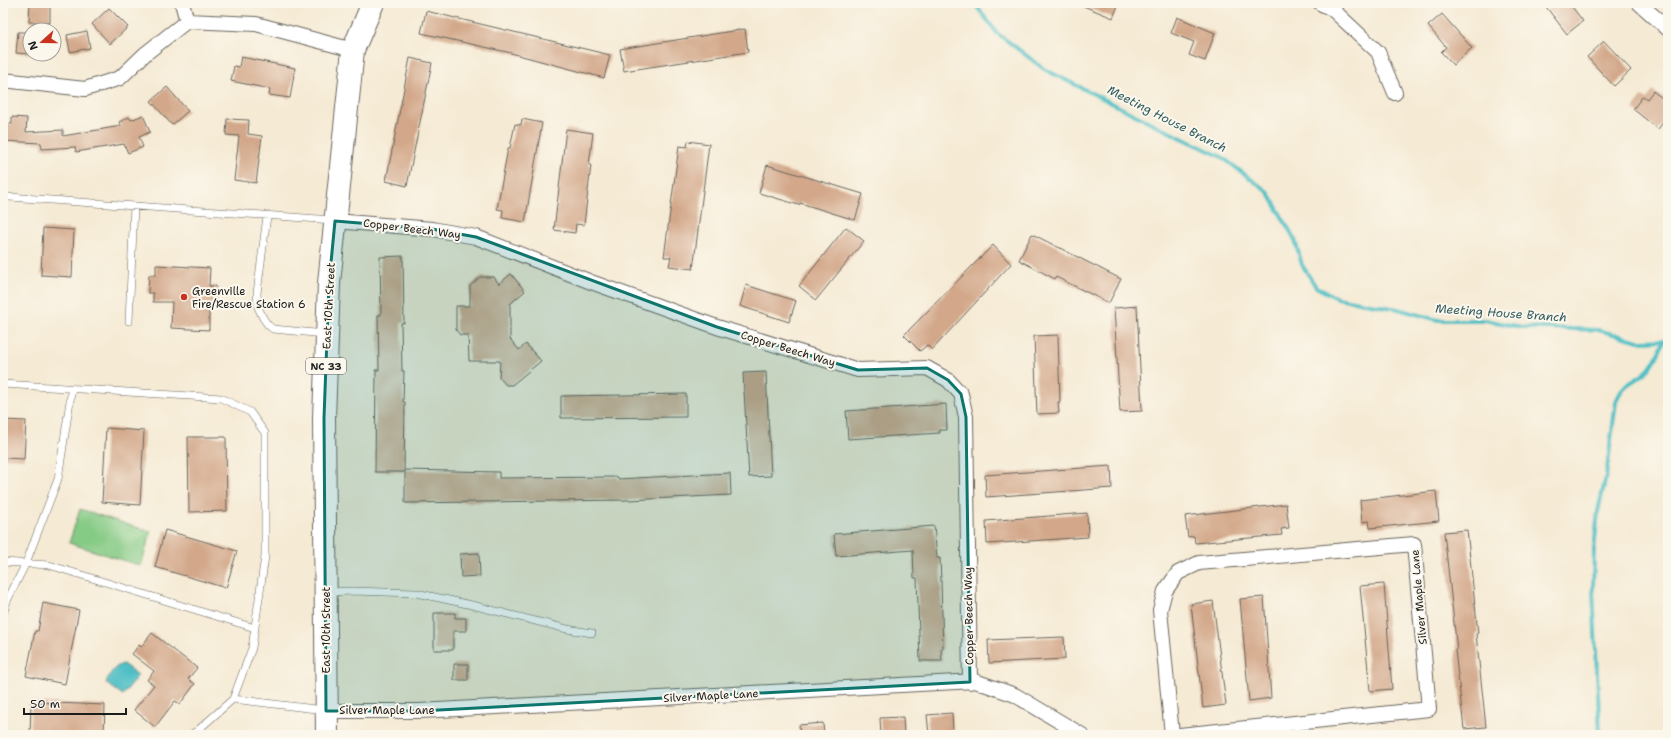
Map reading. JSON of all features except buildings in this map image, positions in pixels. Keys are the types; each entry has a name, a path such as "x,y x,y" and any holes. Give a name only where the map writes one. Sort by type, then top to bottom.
{"main road":[{"name":"East 10th Street","path":"327,735 324,418 329,283 353,50 373,3"}],"street":[{"path":"182,3 187,21"},
{"path":"1320,3 1332,9 1378,52 1395,93"},
{"path":"1639,3 1668,29"},
{"path":"3,80 85,89 120,78 145,54 187,21 256,24 353,50"},
{"name":"Copper Beech Way","path":"335,221 432,229 476,237 591,282 717,327 858,370 927,368 948,380 961,394 966,417 970,682"},
{"name":"Silver Maple Lane","path":"1172,735 1160,610 1164,591 1178,573 1199,563 1414,544 1430,709 1180,735"},
{"name":"Silver Maple Lane","path":"326,710 420,711 975,682 1015,695 1082,735"}],"lane":[{"path":"9,197 335,221"},
{"path":"129,321 134,206"},
{"path":"267,216 257,293 258,307 263,318 273,329 327,334"},
{"path":"3,384 221,398 250,412 266,433 265,556 252,648 233,699 190,735"},
{"path":"3,614 7,601 26,563 58,479 72,388"},
{"path":"3,562 49,565 255,628"},
{"path":"326,592 353,591 416,593 472,605 567,629 592,633"},
{"path":"233,699 326,710"}],"highlighted area":[{"path":"335,221 432,229 476,237 717,327 858,370 927,368 948,380 961,394 966,417 970,682 420,711 326,711 324,418 329,283"}],"green space":[{"path":"80,509 151,532 141,566 69,543"}],"water":[{"path":"123,664 138,675 123,695 106,683 114,669"}],"waterway":[{"name":"Meeting House Branch","path":"974,3 997,33 1044,69 1222,157 1268,192 1295,240 1302,265 1316,287 1337,298 1398,309 1438,320 1485,320 1521,327 1598,330 1639,341 1668,340"},
{"path":"1600,735 1593,589 1594,550 1598,511 1606,477 1616,402 1622,390 1649,369 1658,355 1664,341"}],"place":[{"name":"Greenville Fire/Rescue Station 6","path":"184,297"}]}
